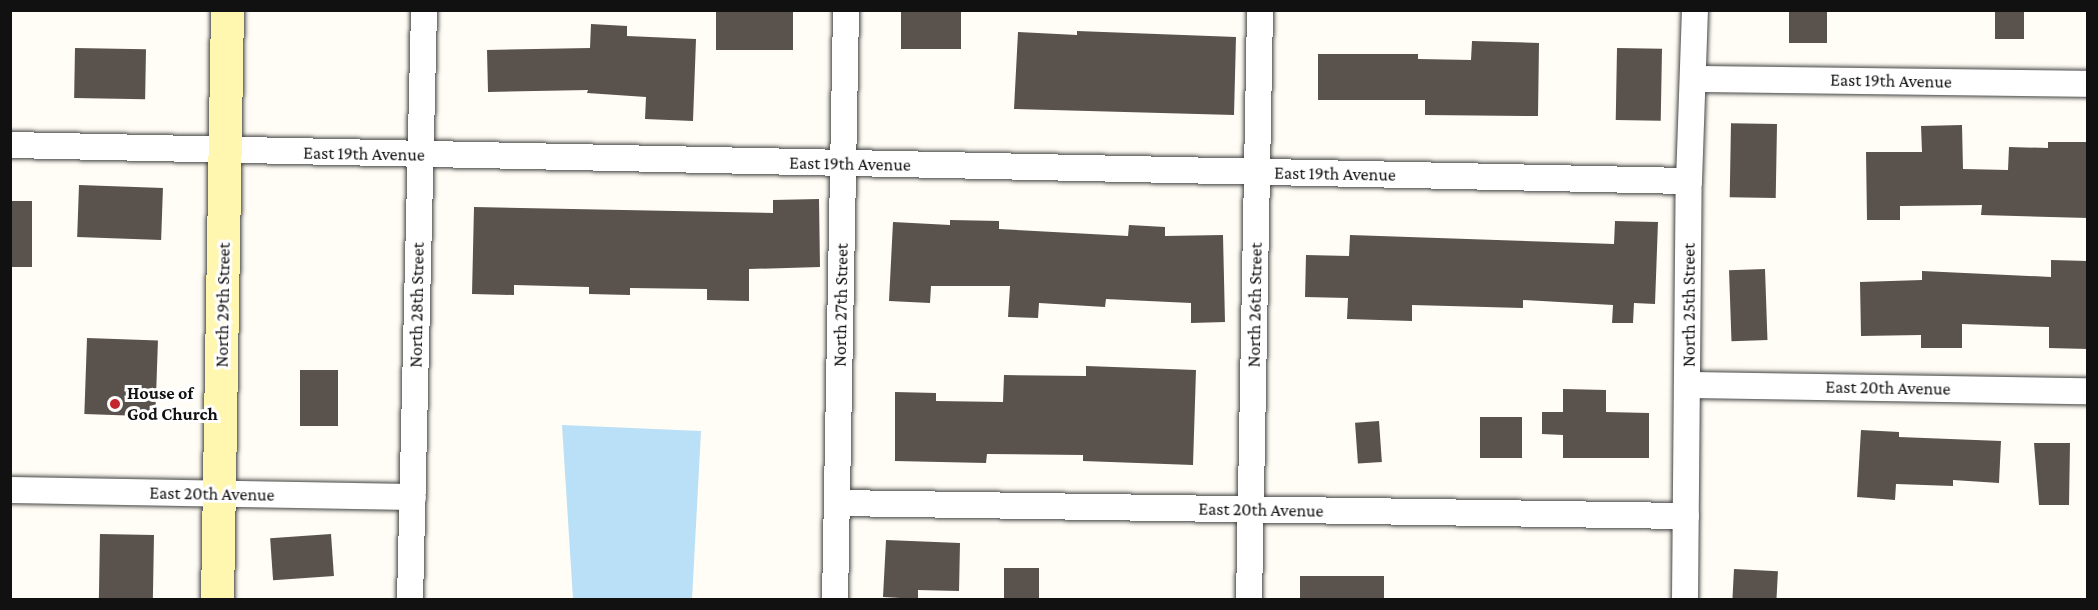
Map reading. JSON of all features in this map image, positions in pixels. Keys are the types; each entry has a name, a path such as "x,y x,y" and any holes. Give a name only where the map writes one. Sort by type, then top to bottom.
{"street":[{"name":"North 29th Street","path":"217,600 227,10"},
{"name":"North 28th Street","path":"410,600 424,10"},
{"name":"North 27th Street","path":"835,600 846,10"},
{"name":"North 26th Street","path":"1249,600 1260,10"},
{"name":"North 25th Street","path":"1685,600 1689,385 1689,181 1695,79 1695,10"},
{"name":"East 19th Avenue","path":"1695,79 2088,84"},
{"name":"East 19th Avenue","path":"10,145 1689,181"},
{"name":"East 20th Avenue","path":"1689,385 2088,392"},
{"name":"East 20th Avenue","path":"10,490 412,497"},
{"name":"East 20th Avenue","path":"837,503 1686,516"}],"water":[{"path":"562,425 701,431 692,599 573,599"}],"building":[{"path":"716,10 793,10 793,50 716,50"},
{"path":"901,10 961,10 961,49 901,49"},
{"path":"1789,10 1827,10 1827,43 1789,43"},
{"path":"1995,10 2024,10 2024,39 1995,39"},
{"path":"591,24 627,26 627,36 696,39 693,121 645,119 646,97 587,93 588,90 488,92 487,50 590,48"},
{"path":"1077,31 1236,37 1234,115 1014,109 1018,32 1077,35"},
{"path":"1472,41 1539,43 1538,116 1425,115 1425,100 1318,100 1318,54 1418,54 1418,59 1471,60"},
{"path":"75,48 146,49 145,99 74,98"},
{"path":"1617,48 1662,49 1661,121 1616,120"},
{"path":"1731,123 1777,124 1776,198 1730,197"},
{"path":"1962,125 1963,169 2008,170 2009,147 2048,148 2048,142 2088,142 2088,218 1981,215 1982,205 1900,206 1900,220 1867,220 1866,152 1922,152 1921,126"},
{"path":"79,185 163,188 161,240 77,237"},
{"path":"819,199 820,267 749,269 749,301 707,300 707,289 630,288 630,295 589,294 589,287 514,285 514,295 472,294 474,207 773,213 773,200"},
{"path":"10,201 32,201 32,267 10,267"},
{"path":"950,220 999,221 999,229 1128,236 1129,225 1165,227 1165,236 1223,235 1225,322 1191,323 1191,303 1106,299 1105,307 1039,303 1038,318 1008,317 1010,286 931,286 930,303 889,301 893,222 950,225"},
{"path":"1615,221 1658,222 1655,304 1634,303 1633,323 1612,323 1613,305 1523,300 1523,308 1412,305 1412,321 1347,319 1348,298 1305,297 1306,255 1349,256 1350,235 1614,244"},
{"path":"2051,260 2088,261 2088,349 2049,348 2049,327 1962,324 1962,348 1921,348 1921,335 1861,336 1860,282 1922,280 1922,271 2051,277"},
{"path":"1765,269 1767,340 1731,341 1729,270"},
{"path":"87,338 158,340 155,416 84,414"},
{"path":"1086,366 1196,370 1193,465 1083,461 1083,455 987,454 986,463 895,461 895,392 936,393 936,401 1003,402 1004,375 1086,376"},
{"path":"300,370 338,370 338,426 300,426"},
{"path":"1563,389 1606,390 1606,412 1649,413 1649,458 1563,458 1563,435 1542,434 1542,412 1563,412"},
{"path":"1480,417 1522,417 1522,458 1480,458"},
{"path":"1379,421 1382,462 1358,464 1355,423"},
{"path":"1861,430 1899,432 1899,437 2001,441 1999,483 1953,480 1953,486 1896,484 1895,500 1857,497"},
{"path":"2034,443 2070,443 2069,505 2039,505"},
{"path":"100,534 154,535 153,600 99,600"},
{"path":"331,534 334,576 273,580 270,538"},
{"path":"886,540 960,543 959,591 918,590 918,599 883,597"},
{"path":"1004,568 1039,568 1039,600 1004,600"},
{"path":"1734,569 1778,571 1776,600 1732,600"},
{"path":"1300,576 1384,576 1384,600 1300,600"}],"place":[{"name":"House of God Church","path":"115,404"}]}
